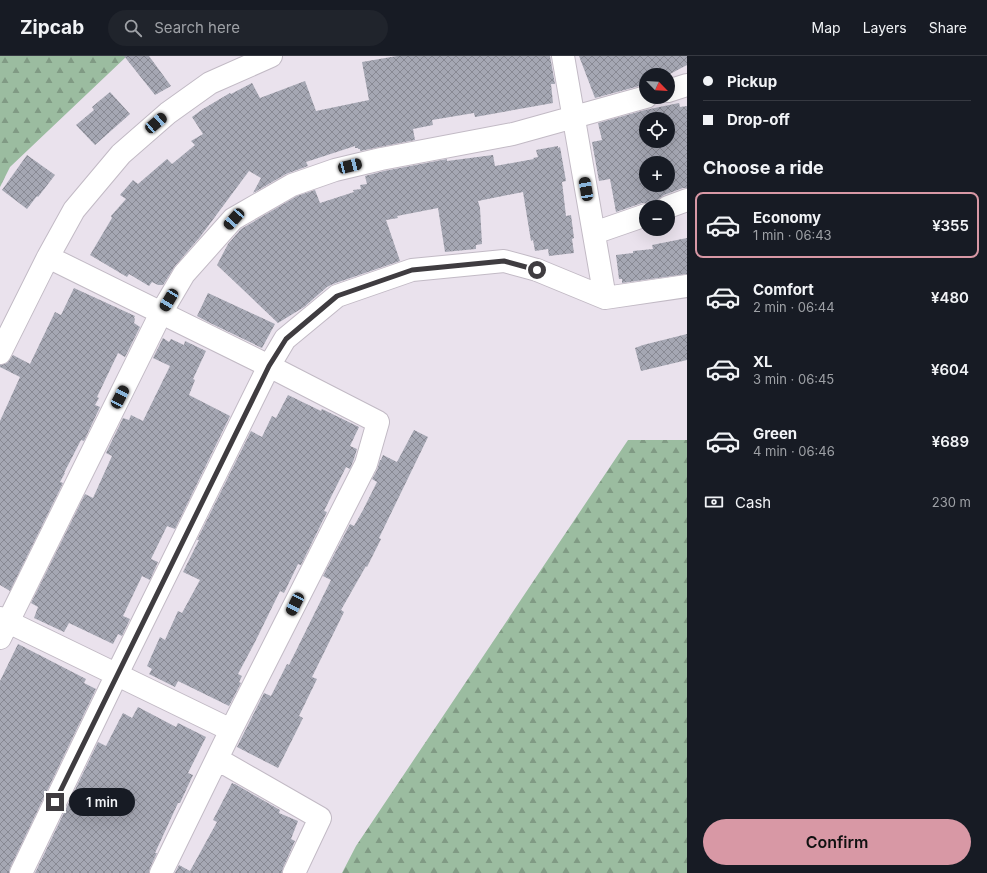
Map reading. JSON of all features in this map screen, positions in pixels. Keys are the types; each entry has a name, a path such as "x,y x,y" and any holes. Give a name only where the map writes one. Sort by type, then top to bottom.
{"street":[{"path":"0,354 48,257 74,210 121,154 168,113 210,83 271,56"},
{"path":"563,56 605,298"},
{"path":"675,89 687,86"},
{"path":"231,730 117,674 3,626 161,313 184,274 234,219 292,186 335,170 380,158 513,134 639,98"},
{"path":"675,204 687,200"},
{"path":"594,233 639,217"},
{"path":"48,257 269,366 378,422 366,464 231,730 161,873"},
{"path":"21,873 117,674 269,366 286,339 337,296 412,270 504,261 537,270 605,298 687,286"},
{"path":"217,759 320,818 294,873"}],"green space":[{"path":"0,56 127,56 10,167 0,187"},
{"path":"628,440 687,440 687,873 342,873 356,846"}],"building":[{"path":"124,56 149,56 171,86 155,95"},
{"path":"397,56 550,56 555,84 551,84 553,103 475,117 474,113 432,120 433,125 413,129 415,140 360,151 360,149 355,148 355,146 306,162 308,166 286,174 253,193 261,178 249,171 200,237 175,266 163,285 158,285 152,282 149,286 129,274 127,277 90,255 112,218 111,216 126,199 120,195 133,180 138,184 167,159 172,164 195,145 191,141 203,134 192,117 203,109 230,93 231,94 252,83 260,98 305,81 316,111 369,100 362,62"},
{"path":"579,56 687,56 687,65 675,71 675,68 639,68 639,86 595,98"},
{"path":"110,92 130,114 95,145 76,125 94,110 92,107"},
{"path":"679,103 680,107 687,106 687,188 675,191 675,156 639,156 639,192 672,192 664,195 658,200 639,200 639,204 616,212 610,179 599,181 592,142 602,140 598,123 645,110"},
{"path":"558,146 558,148 560,147 566,181 562,182 566,216 571,215 574,253 549,256 548,249 535,251 533,240 531,241 523,192 478,201 480,208 482,244 476,245 476,249 445,252 438,208 397,216 398,218 386,220 400,261 327,287 304,307 278,323 217,265 228,244 241,229 297,196 315,190 320,203 354,192 353,190 361,189 360,185 367,184 365,176 384,171 447,159 447,161 493,155 495,166 534,159 533,158 538,157 536,150"},
{"path":"27,155 55,175 27,209 2,190"},
{"path":"687,238 687,274 622,283 622,279 619,279 616,255 633,253 633,251 653,249 652,245"},
{"path":"74,288 135,316 134,323 140,327 125,357 118,353 97,397 99,398 95,405 100,407 84,441 81,440 64,473 60,482 63,483 10,591 0,585 0,421 20,377 0,367 0,365 7,363 13,355 30,364 55,312 61,315"},
{"path":"208,293 275,324 262,348 197,316"},
{"path":"687,334 687,360 641,371 635,348"},
{"path":"163,338 169,342 171,339 184,345 185,341 206,351 193,379 195,380 189,395 230,416 175,529 167,526 151,559 158,562 150,580 142,576 123,616 130,619 122,636 118,634 113,644 69,623 64,632 34,618 38,607 31,603 85,494 93,498 112,456 106,453 123,418 129,420 131,415 143,421 170,366 153,358"},
{"path":"288,395 321,411 322,409 359,427 350,446 357,449 350,469 346,467 324,511 327,512 301,565 298,564 284,593 280,591 238,674 242,676 239,682 241,683 229,706 178,681 175,687 149,674 152,669 147,666 160,637 165,640 178,611 182,613 200,580 183,572 199,540 197,540 251,431 262,437 272,416 276,418"},
{"path":"414,430 428,437 379,538 381,539 367,567 366,566 341,610 344,612 312,677 317,679 299,716 303,718 278,768 237,747 264,693 271,696 287,664 289,665 331,580 323,576 350,524 354,526 377,482 372,479 380,460 383,455 397,462"},
{"path":"18,644 86,679 84,683 96,689 10,868 9,873 0,873 0,681"},
{"path":"138,707 176,727 178,723 206,737 188,773 193,775 180,803 178,803 155,853 157,853 149,873 35,873 98,742 106,746 123,713 132,718"},
{"path":"232,783 280,810 279,813 298,821 291,839 295,841 282,873 175,873 179,865 190,871 217,822 213,820"}],"route":[{"path":"55,802 269,366 286,339 337,296 412,270 504,261 537,270"}]}
